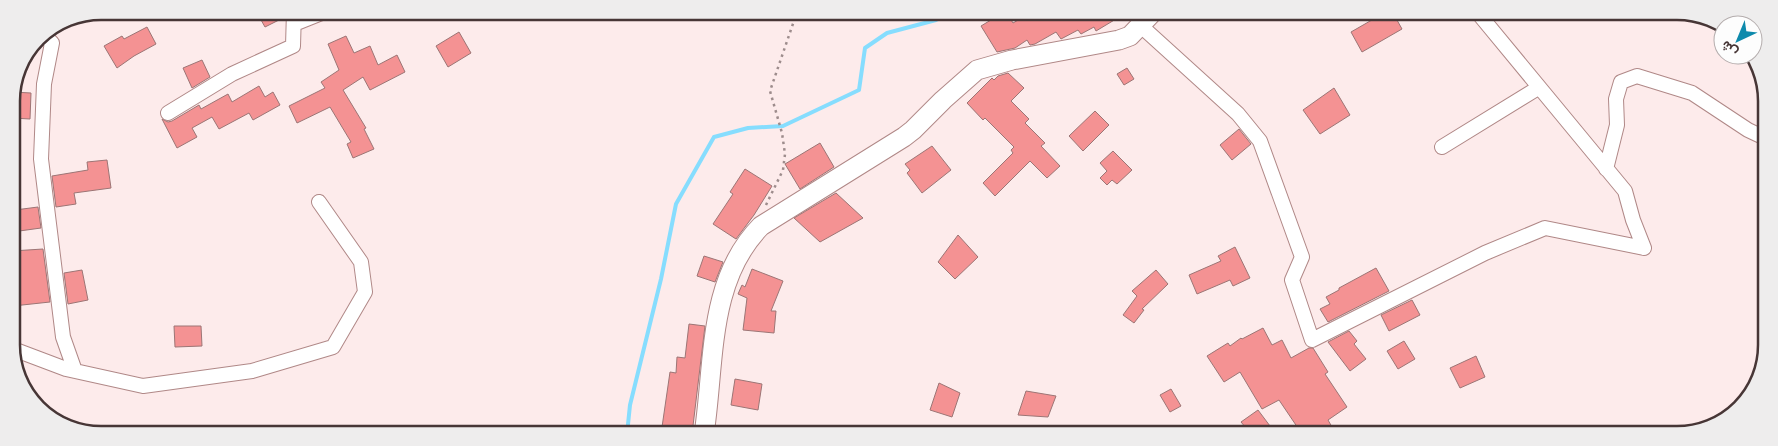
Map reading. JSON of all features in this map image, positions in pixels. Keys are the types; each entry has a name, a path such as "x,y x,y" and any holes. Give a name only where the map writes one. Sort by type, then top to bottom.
{"main road":[{"path":"705,426 715,336 722,295 738,254 749,239 766,222 813,195 904,137 977,70 1012,60 1119,40 1130,36 1146,20"}],"street":[{"path":"168,113 232,74 293,46 294,20"},
{"path":"1148,20 1238,114 1260,141 1302,257 1292,280 1312,340 1485,253 1545,228 1644,248 1633,220 1625,190 1538,88 1484,20"},
{"path":"49,40 52,43 44,84 40,159 63,337 75,371"},
{"path":"1606,169 1617,125 1616,99 1621,82 1637,76 1692,93 1758,135"},
{"path":"1442,147 1538,88"},
{"path":"21,352 75,371 144,386 252,371 333,347 365,292 361,262 319,202"}],"path":[{"path":"766,222 764,208 783,170 786,154 770,91 794,20"}],"building":[{"path":"261,20 279,20 265,27"},
{"path":"991,20 1011,20 1013,23 1018,20 1114,20 1096,31 1094,27 1081,34 1078,30 1061,39 1056,32 1035,44 1030,45 1027,40 1015,48 997,52 981,26"},
{"path":"1372,20 1397,20 1402,29 1362,52 1351,32"},
{"path":"147,27 156,44 117,68 104,46 122,36 124,39"},
{"path":"459,32 471,53 448,67 436,46"},
{"path":"346,36 354,53 370,46 378,65 397,55 405,72 370,90 363,77 343,90 366,128 364,129 374,149 353,158 347,144 351,142 330,107 297,123 289,106 325,88 321,82 339,70 328,44"},
{"path":"202,60 210,77 192,88 183,68"},
{"path":"1127,68 1134,79 1124,85 1117,74"},
{"path":"1008,73 1024,88 1011,101 1029,119 1025,123 1045,143 1041,146 1060,166 1047,178 1030,161 995,196 983,183 1013,153 1011,150 1014,147 967,103 992,78 994,80 998,76"},
{"path":"259,86 265,97 273,92 280,105 253,120 249,113 219,129 212,117 192,128 197,137 177,148 162,119 168,122 172,121 199,105 201,109 228,94 232,102"},
{"path":"1334,88 1350,115 1320,134 1303,110"},
{"path":"21,92 31,93 30,119 20,118"},
{"path":"1095,111 1109,125 1083,151 1069,136"},
{"path":"1239,129 1251,144 1232,160 1220,145"},
{"path":"820,143 834,167 800,189 785,164"},
{"path":"932,146 951,170 922,193 907,173 910,170 905,164"},
{"path":"1113,151 1132,170 1117,184 1112,180 1107,185 1100,178 1107,171 1100,163"},
{"path":"107,160 111,188 74,193 76,204 56,207 52,176 88,170 87,162"},
{"path":"745,169 772,186 736,239 713,224 733,194 730,192"},
{"path":"836,193 863,218 820,242 794,218"},
{"path":"38,207 41,228 20,231 20,209"},
{"path":"958,235 978,257 955,279 938,262"},
{"path":"1235,247 1250,278 1233,286 1230,280 1197,294 1189,275 1221,261 1218,256"},
{"path":"43,249 50,302 20,305 20,250"},
{"path":"704,256 723,262 715,282 697,276"},
{"path":"1376,268 1389,291 1328,322 1320,309 1330,304 1326,297"},
{"path":"752,269 783,281 771,311 776,311 774,333 743,330 747,298 738,294 742,285 745,287"},
{"path":"82,270 88,300 68,304 64,273"},
{"path":"1156,270 1168,284 1142,309 1144,310 1134,323 1123,315 1137,296 1132,291"},
{"path":"1412,300 1420,315 1389,331 1381,315"},
{"path":"689,324 705,326 693,426 662,426 670,372 676,373 677,357 685,358"},
{"path":"174,326 201,326 202,346 175,347"},
{"path":"1263,328 1272,345 1282,340 1291,358 1309,348 1313,348 1328,372 1325,374 1347,407 1328,420 1331,426 1297,426 1279,400 1262,409 1240,372 1224,382 1207,356 1228,343 1230,346"},
{"path":"1349,331 1357,341 1354,344 1366,359 1350,371 1328,342"},
{"path":"1404,341 1415,359 1398,369 1387,351"},
{"path":"1476,356 1485,377 1460,388 1450,368"},
{"path":"735,379 762,384 758,410 731,405"},
{"path":"939,383 960,393 952,417 930,410"},
{"path":"1171,389 1181,406 1170,412 1160,395"},
{"path":"1026,391 1056,396 1048,417 1018,415"},
{"path":"1258,410 1270,426 1244,426 1241,422"}],"waterway":[{"path":"628,426 630,405 661,279 676,204 714,137 748,128 783,126 859,90 865,48 887,33 936,20"}]}
